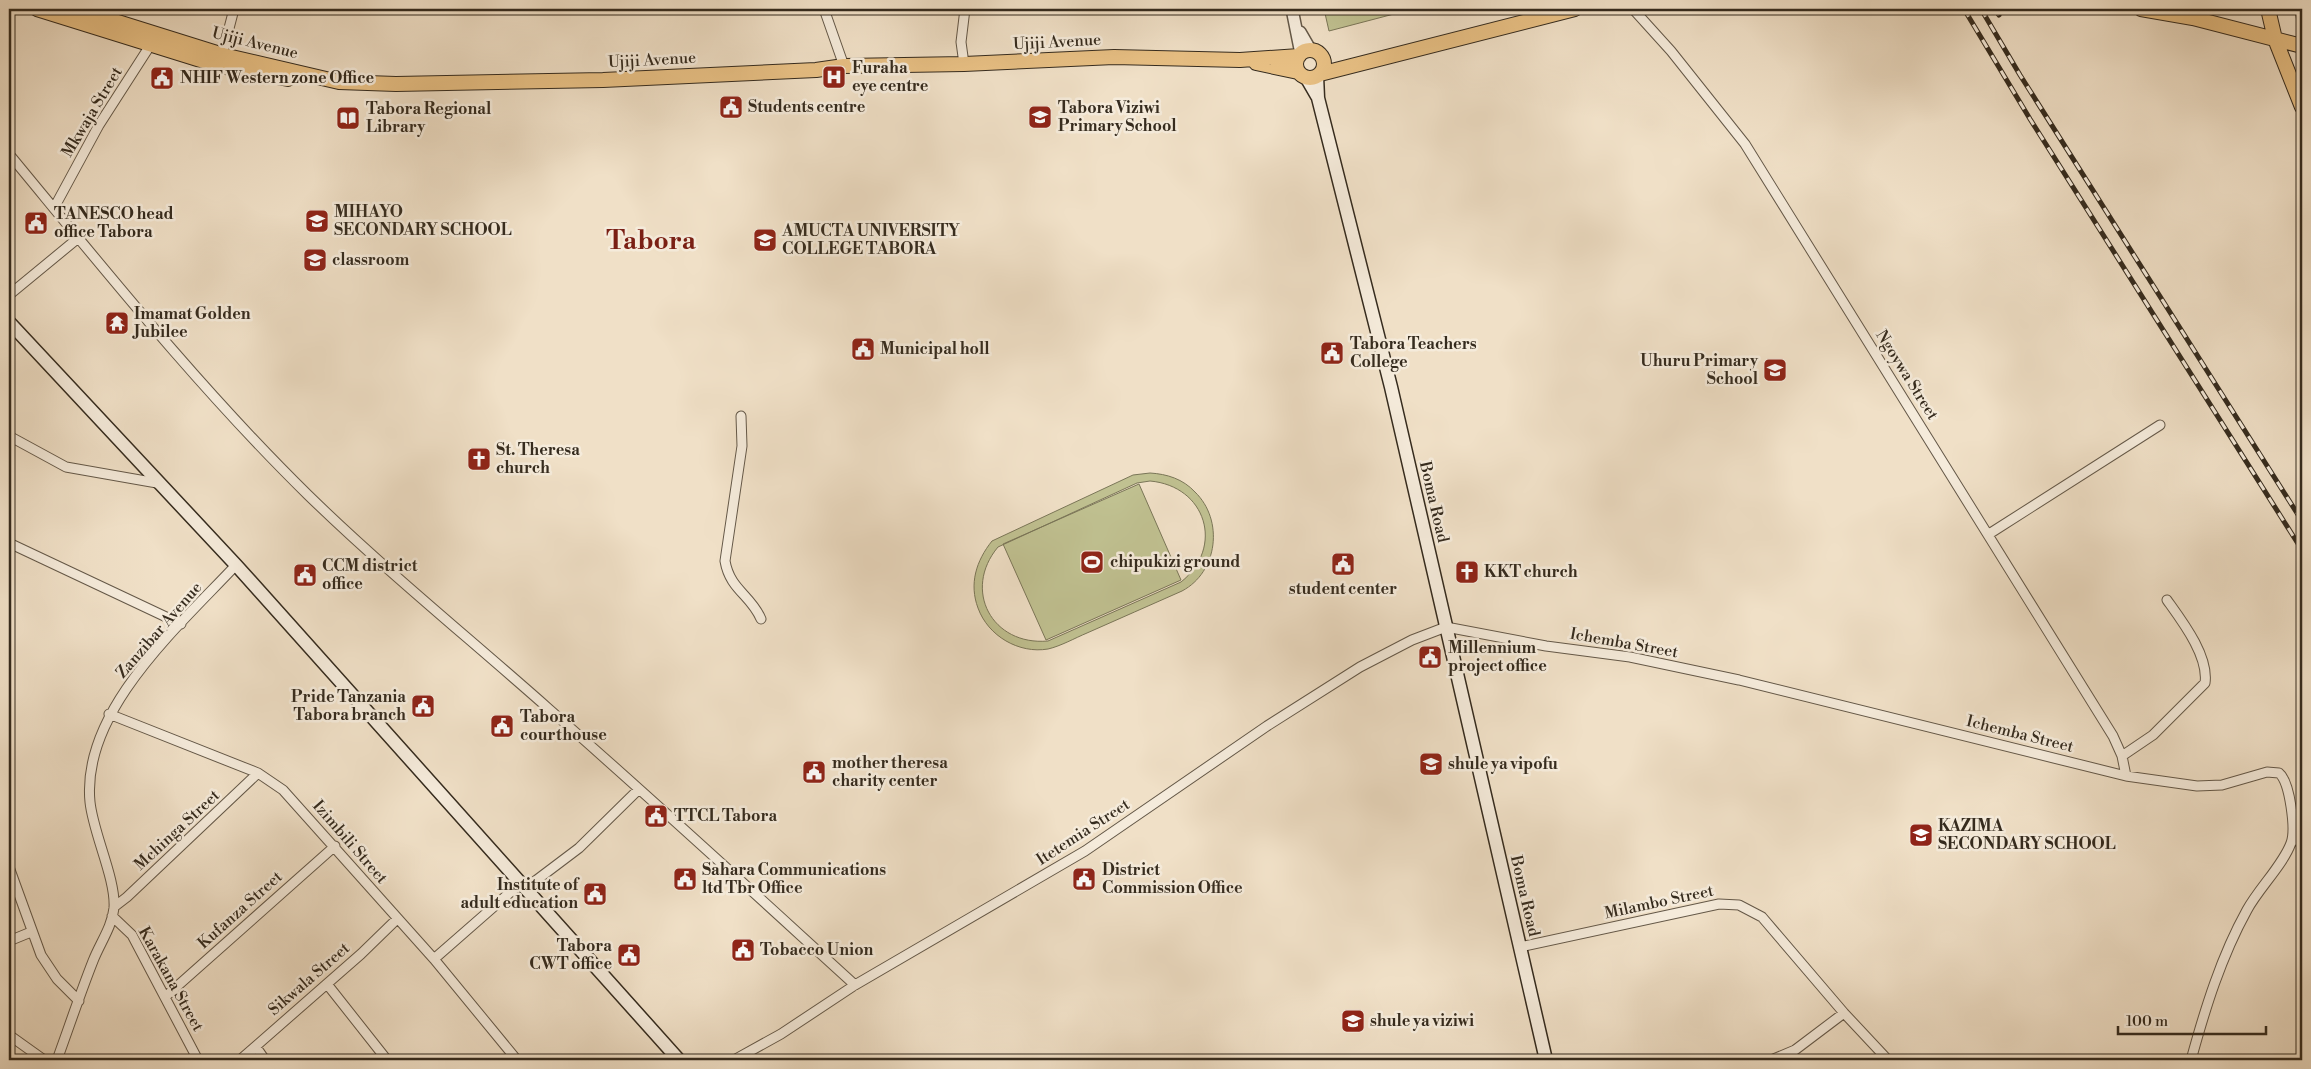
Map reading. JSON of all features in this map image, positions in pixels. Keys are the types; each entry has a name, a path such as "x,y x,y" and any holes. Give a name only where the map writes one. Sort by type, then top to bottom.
{"highway":[{"path":"37,9 154,39"},
{"name":"Ujiji Avenue","path":"76,9 105,13 154,39 221,60 339,82 396,84 603,80 816,70 844,66 964,64 1114,57 1240,60"},
{"path":"1240,60 1310,75 1575,9"},
{"path":"2141,9 2193,18 2302,46"},
{"path":"2268,9 2275,39 2302,107"},
{"path":"1240,60 1308,54 1355,64"},
{"path":"1308,54 1324,64 1310,75"},
{"path":"1308,54 1297,61 1310,75"}],"main road":[{"name":"Boma Road","path":"1310,75 1318,98 1391,387 1546,1060"},
{"path":"9,322 236,565 679,1060"}],"street":[{"path":"221,60 234,9"},
{"path":"824,9 844,66"},
{"path":"964,64 961,42 965,9"},
{"path":"1292,9 1308,54"},
{"name":"Ngoywa Street","path":"1633,9 1671,51 1745,144 2113,736 2122,756 2126,776"},
{"path":"2300,9 2302,22"},
{"name":"Mkwaja Street","path":"54,208 98,125 154,39"},
{"path":"9,154 78,239 215,398 308,495 464,637 639,789 855,985"},
{"path":"9,295 78,239"},
{"path":"741,416 742,446 725,561 730,579 762,618"},
{"path":"1989,534 2160,426"},
{"path":"9,436 66,467 157,482"},
{"path":"9,543 181,624"},
{"name":"Zanzibar Avenue","path":"113,912 90,803 89,777 91,761 109,714 143,666 236,565"},
{"path":"2122,756 2153,735 2205,683 2204,668 2192,636 2167,600"},
{"name":"Ichemba Street","path":"1446,627 1546,646 1630,657 1730,678 2126,776 2197,786 2222,785 2276,772 2284,780 2290,805 2293,833 2291,843 2284,857 2262,885 2236,930 2207,1000 2190,1060"},
{"name":"Itetemia Street","path":"734,1060 781,1034 855,985 1085,851 1267,726 1360,667 1412,640 1446,627"},
{"name":"Izimbili Street","path":"109,714 258,773 284,790 434,959 517,1060"},
{"name":"Mchinga Street","path":"113,912 258,773"},
{"path":"434,959 524,885 579,848 639,789"},
{"path":"2293,833 2302,846"},
{"name":"Kufanza Street","path":"165,997 335,846"},
{"path":"9,867 31,932 48,967 79,1001"},
{"name":"Milambo Street","path":"1520,947 1719,904 1739,905 1762,917 1844,1013 1888,1060"},
{"path":"57,1060 113,912"},
{"name":"Karakana Street","path":"113,912 132,935 198,1060"},
{"name":"Sikwala Street","path":"240,1060 327,984 397,918"},
{"path":"9,941 31,932"},
{"path":"327,984 387,1060"},
{"path":"1771,1060 1794,1050 1844,1013"},
{"path":"9,1035 44,1060"},
{"path":"256,1047 265,1060"}],"green space":[{"path":"1324,9 1413,9 1329,31"},
{"path":"1150,473 1174,478 1190,487 1204,504 1210,517 1213,545 1210,559 1194,582 1182,591 1048,649 1026,649 1016,646 997,635 983,618 975,599 974,590 978,565 992,541 1133,475","holes":["1150,481 1169,485 1185,494 1196,506 1203,520 1205,536 1203,552 1195,568 1181,582 1048,641 1028,640 1012,634 998,625 988,612 983,597 983,581 988,564 998,547 1137,483"]},
{"name":"chipukizi ground","path":"1139,484 1181,580 1046,640 1003,544"}],"railway":[{"path":"1964,9 2030,119 2302,550"},
{"path":"1981,9 2020,75 2302,521"},
{"path":"1995,9 1999,15"}],"place":[{"name":"Furaha eye centre","path":"834,77"},
{"name":"NHIF Western zone Office","path":"162,78"},
{"name":"Students centre","path":"731,107"},
{"name":"Tabora Viziwi Primary School","path":"1040,117"},
{"name":"Tabora Regional Library","path":"348,118"},
{"name":"MIHAYO SECONDARY SCHOOL","path":"317,221"},
{"name":"TANESCO head office Tabora","path":"36,223"},
{"name":"AMUCTA UNIVERSITY COLLEGE TABORA","path":"765,240"},
{"name":"classroom","path":"315,260"},
{"name":"Imamat Golden Jubilee","path":"117,323"},
{"name":"Municipal holl","path":"863,349"},
{"name":"Tabora Teachers College","path":"1332,353"},
{"name":"Uhuru Primary School","path":"1775,370"},
{"name":"St. Theresa church","path":"479,459"},
{"name":"chipukizi ground","path":"1092,562"},
{"name":"student center","path":"1343,564"},
{"name":"KKT church","path":"1467,572"},
{"name":"CCM district office","path":"305,575"},
{"name":"Millennium project office","path":"1430,657"},
{"name":"Pride Tanzania Tabora branch","path":"423,706"},
{"name":"Tabora courthouse","path":"502,726"},
{"name":"shule ya vipofu","path":"1431,764"},
{"name":"mother theresa charity center","path":"814,772"},
{"name":"TTCL Tabora","path":"656,816"},
{"name":"KAZIMA SECONDARY SCHOOL","path":"1921,835"},
{"name":"Sahara Communications ltd Tbr Office","path":"685,879"},
{"name":"District Commission Office","path":"1084,879"},
{"name":"Institute of adult education","path":"595,894"},
{"name":"Tobacco Union","path":"743,950"},
{"name":"Tabora CWT office","path":"629,955"},
{"name":"shule ya viziwi","path":"1353,1021"}],"district":[{"name":"Tabora","path":"651,241"}]}
